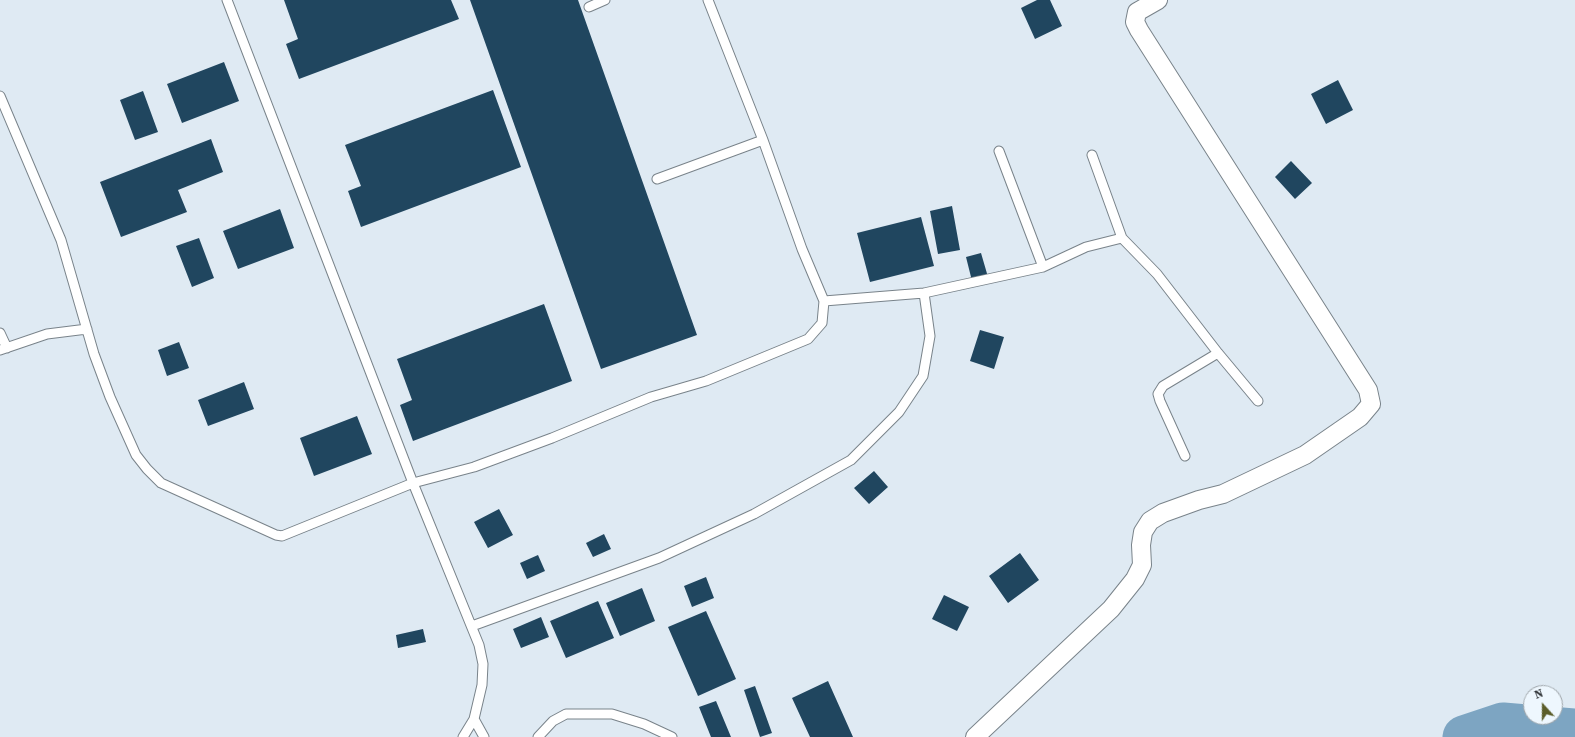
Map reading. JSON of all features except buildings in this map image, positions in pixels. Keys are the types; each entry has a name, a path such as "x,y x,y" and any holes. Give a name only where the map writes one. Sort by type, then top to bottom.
{"street":[{"path":"975,737 1111,609 1135,579 1142,565 1141,545 1143,532 1150,521 1163,513 1199,500 1223,494 1305,455 1360,417 1370,404 1368,390 1139,30 1136,22 1137,12 1158,0"}],"lane":[{"path":"227,0 413,483 480,644 483,664 482,685 474,718 463,737"},
{"path":"588,7 605,0"},
{"path":"0,96 61,240 87,329 110,397 136,455 161,483 276,536 282,536 413,483 474,467 651,397 706,381 808,338 822,322 824,301 802,249 763,140 708,0"},
{"path":"657,179 763,140"},
{"path":"999,151 1044,267"},
{"path":"1092,154 1122,238 1157,274 1218,353 1258,401"},
{"path":"824,301 924,293 1044,267 1086,247 1122,238"},
{"path":"472,626 659,558 754,514 851,460 899,412 923,376 930,336 924,293"},
{"path":"0,333 3,349 46,334 87,329"},
{"path":"1185,456 1158,394 1163,386 1218,353"},
{"path":"538,737 553,721 566,714 612,714 644,724 672,737"},
{"path":"474,718 484,737"}],"waterway":[{"path":"1464,737 1503,724 1575,730"}]}
